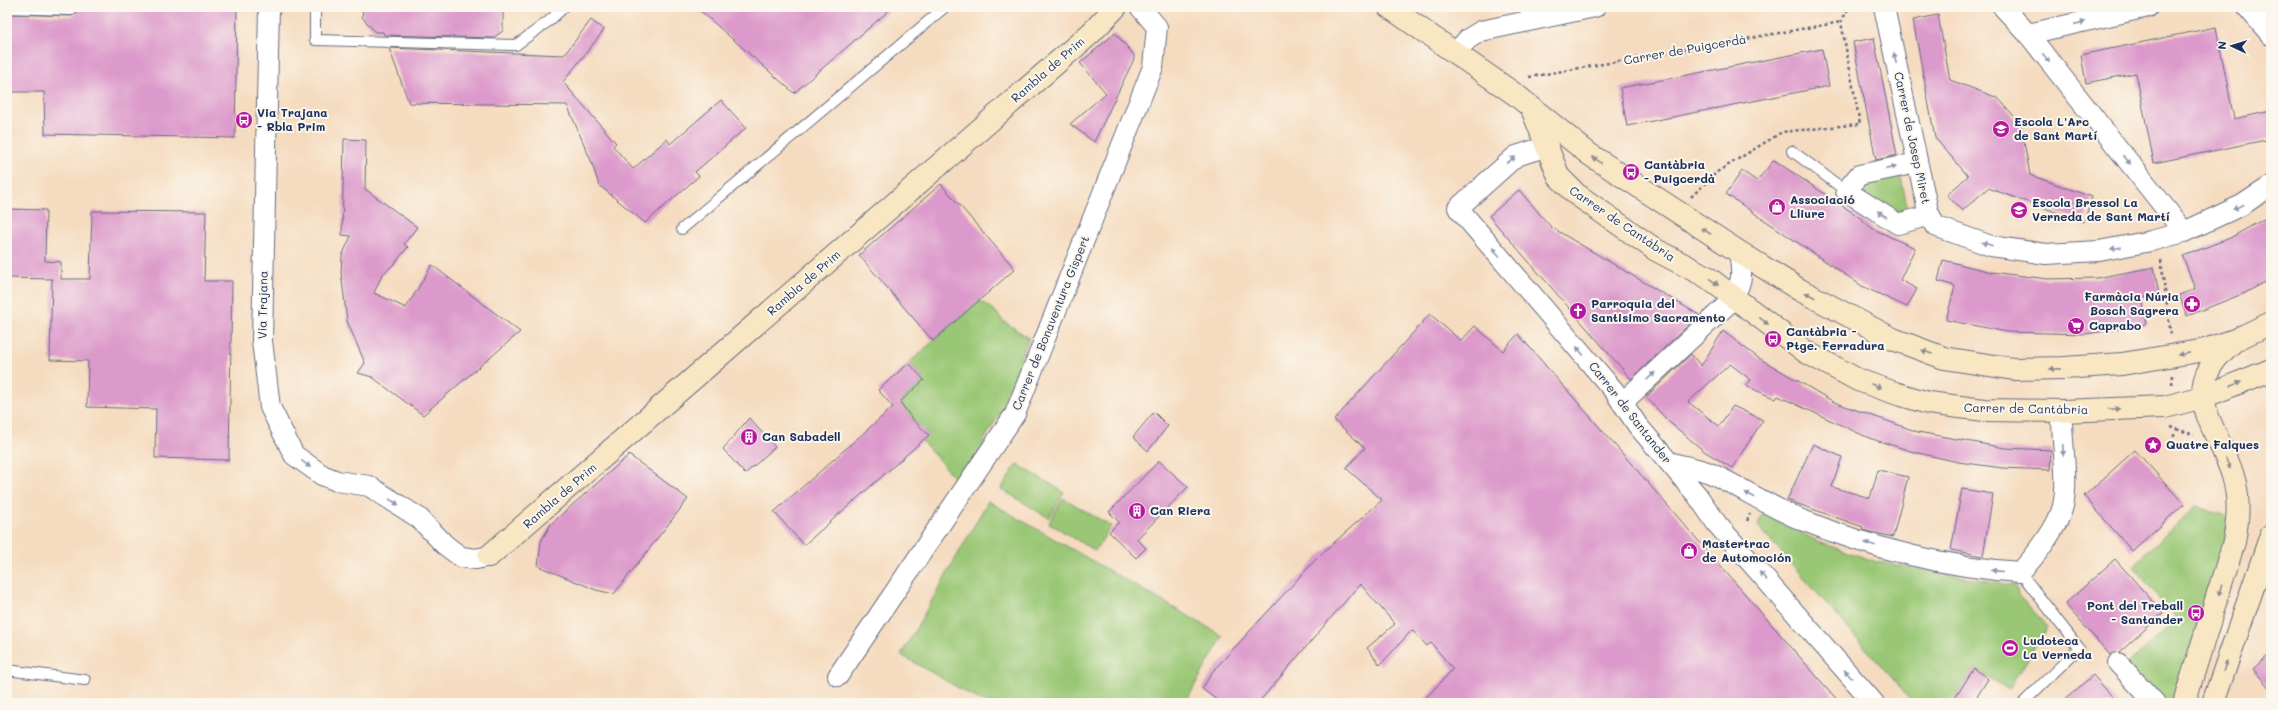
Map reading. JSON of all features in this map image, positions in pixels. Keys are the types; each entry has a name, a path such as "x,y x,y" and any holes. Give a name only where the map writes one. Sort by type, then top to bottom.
{"street":[{"name":"Via Trajana","path":"269,7 262,341 270,407 294,455 322,475 337,481 369,486 419,518 445,545 461,556 476,559 489,556"},
{"name":"Rambla de Prim","path":"489,556 1091,33 1116,7"},
{"name":"Carrer de Bonaventura Gispert","path":"838,676 1015,414 1153,67 1156,28 1140,7"},
{"path":"1389,7 1531,106 1589,154 1739,252 1800,290 1886,335 1944,358 2014,369 2064,368 2122,364 2172,357 2205,350 2235,340 2271,322"},
{"path":"1455,53 1468,39 1481,31 1595,7"},
{"name":"Carrer de Josep Miret","path":"1884,7 1917,162 1930,215 1935,226 1991,246 2046,254 2099,251 2151,241 2184,232 2242,205 2271,186"},
{"path":"2003,7 2028,34 2184,232"},
{"path":"2028,34 2148,7"},
{"path":"2247,7 2271,35"},
{"name":"Carrer de Cantàbria","path":"1531,106 1559,177 1576,194 1656,250 1707,278 1806,352 1846,374 1895,393 1928,403 1965,409 2062,411 2172,395 2202,397 2271,370"},
{"name":"Carrer de Santander","path":"1548,146 1516,156 1458,208 1622,403 1638,426 1697,495 1717,524 1874,703"},
{"path":"1917,162 1859,176 1846,191 1898,224 1930,215"},
{"path":"1622,403 1717,316 1733,297 1740,287 1742,276 1739,252"},
{"path":"2184,703 2234,542 2238,521 2238,504 2233,475 2220,442 2212,429 2202,397 2205,380 2214,360 2235,340"},
{"path":"2172,395 2186,409 2212,429"},
{"path":"1669,462 1708,473 1801,519 1855,540 1883,548 1970,566 2020,572 2035,557 2063,506 2064,471 2062,411"},
{"path":"2213,703 2271,535"},
{"path":"2118,662 2154,703"}],"lane":[{"path":"7,8 71,10 71,7"},
{"path":"315,7 315,40 516,45 550,21 564,7"},
{"path":"682,228 945,7"},
{"path":"1792,151 1846,191"},
{"path":"2020,572 2079,648 2023,703"},
{"path":"7,670 85,680"}],"path":[{"path":"1691,197 1717,172 1782,132 1860,124 1841,22 1849,7"},
{"name":"Carrer de Puigcerdà","path":"1529,78 1841,22"},
{"path":"2161,260 2172,340"},
{"path":"2172,395 2173,375"},
{"path":"2174,432 2174,437"}],"green space":[{"path":"1900,173 1909,215 1895,216 1858,192 1857,182"},
{"path":"979,300 996,312 1003,321 1029,338 1020,359 1029,364 983,442 985,446 959,483 922,441 929,435 913,420 900,402 924,380 909,363"},
{"path":"1017,464 1064,492 1049,518 1001,489"},
{"path":"1063,498 1111,526 1095,551 1049,523"},
{"path":"988,501 1223,636 1185,703 985,703 901,655"},
{"path":"2196,505 2225,516 2229,531 2175,703 2136,703 2115,677 2176,619 2133,566"},
{"path":"1763,513 1821,543 1877,562 2016,586 2018,595 2047,627 2009,690 1974,668 1952,703 1914,703 1758,526"}],"building":[{"path":"78,7 237,7 235,138 45,134 44,92 7,92 7,14 71,16 76,14"},
{"path":"363,7 503,7 503,31 493,38 384,35 383,32 375,32 362,17"},
{"path":"696,7 893,7 794,93"},
{"path":"1938,15 1950,80 1998,98 2021,124 2030,175 2092,197 2084,222 1988,188 1962,211 1947,195 1968,176 1935,138 1913,20"},
{"path":"591,20 604,30 563,82 616,143 613,146 633,169 667,139 670,144 721,100 746,128 695,172 699,176 645,223 599,185 592,163 567,105 409,103 389,48 564,55"},
{"path":"2216,27 2234,119 2271,111 2271,139 2154,163 2136,73 2086,83 2081,55"},
{"path":"1115,33 1134,55 1134,59 1094,142 1070,124 1106,93 1080,63"},
{"path":"1874,38 1897,155 1876,160 1853,42"},
{"path":"1822,49 1829,86 1627,126 1620,88"},
{"path":"344,139 366,140 365,189 417,227 404,244 408,247 395,263 382,275 374,293 406,308 432,265 520,332 423,415 372,377 358,373 365,363 347,321 341,272 342,256 351,236 342,235"},
{"path":"1774,160 1859,217 1873,229 1915,248 1900,280 1917,289 1907,307 1862,286 1726,194 1742,171 1757,181"},
{"path":"941,184 1015,269 933,341 859,255"},
{"path":"1519,190 1551,227 1699,315 1631,379 1489,216"},
{"path":"7,209 46,210 45,261 61,262 61,279 90,279 92,211 206,212 204,281 232,281 229,460 155,458 156,409 87,407 88,361 50,360 52,279 7,278"},
{"path":"2271,215 2271,279 2245,293 2187,316 2179,295 2195,289 2183,256 2230,238"},
{"path":"1943,260 1991,272 2048,279 2097,278 2154,267 2159,294 2142,298 2147,324 2086,334 2007,332 1946,320 1955,286 1938,281"},
{"path":"1430,314 1461,341 1475,326 1503,351 1518,334 1840,703 1421,703 1453,669 1431,643 1427,646 1412,630 1380,665 1367,648 1395,624 1360,584 1258,703 1221,703 1202,689 1213,671 1319,556 1382,500 1346,468 1365,448 1334,420"},
{"path":"1723,331 1757,357 1834,402 1918,432 2005,448 2051,450 2050,470 2003,468 1958,462 1914,452 1869,438 1778,396 1776,399 1746,386 1751,380 1730,364 1688,402 1719,426 1733,406 1763,420 1732,468 1704,451 1668,421 1646,397 1691,354 1701,366"},
{"path":"909,363 924,380 900,402 913,420 929,435 804,545 774,512 893,407 878,390"},
{"path":"1154,412 1168,426 1148,451 1133,437"},
{"name":"Can Sabadell","path":"749,418 775,447 745,474 723,449"},
{"path":"1813,444 1842,457 1832,487 1870,498 1878,470 1908,477 1893,537 1862,530 1863,527 1787,500"},
{"path":"2135,450 2184,504 2132,551 2084,496"},
{"path":"629,455 688,499 614,594 596,590 538,566 541,541 551,524"},
{"name":"Can Riera","path":"1159,461 1188,487 1137,539 1146,548 1136,558 1109,532 1119,522 1109,512"},
{"path":"1962,489 1993,494 1983,556 1951,550"},
{"path":"2115,559 2163,613 2120,652 2110,655 2065,604"},
{"path":"2271,653 2271,690 2253,669"},
{"path":"1974,668 1988,679 1973,703 1952,703"},
{"path":"2093,675 2118,703 2061,703"}],"place":[{"name":"Via Trajana - Rbla Prim","path":"244,120"},
{"name":"Escola L'Arc de Sant Martí","path":"2001,129"},
{"name":"Cantàbria - Puigcerdà","path":"1631,172"},
{"name":"Associació Lliure","path":"1777,207"},
{"name":"Escola Bressol La Verneda de Sant Martí","path":"2019,210"},
{"name":"Farmàcia Núria Bosch Sagrera","path":"2192,304"},
{"name":"Parroquia del Santisimo Sacramento","path":"1578,311"},
{"name":"Caprabo","path":"2076,326"},
{"name":"Cantàbria - Ptge. Ferradura","path":"1773,339"},
{"name":"Can Sabadell","path":"749,437"},
{"name":"Quatre Falques","path":"2153,445"},
{"name":"Can Riera","path":"1137,511"},
{"name":"Mastertrac de Automoción","path":"1689,551"},
{"name":"Pont del Treball - Santander","path":"2196,613"},
{"name":"Ludoteca La Verneda","path":"2010,648"}]}
